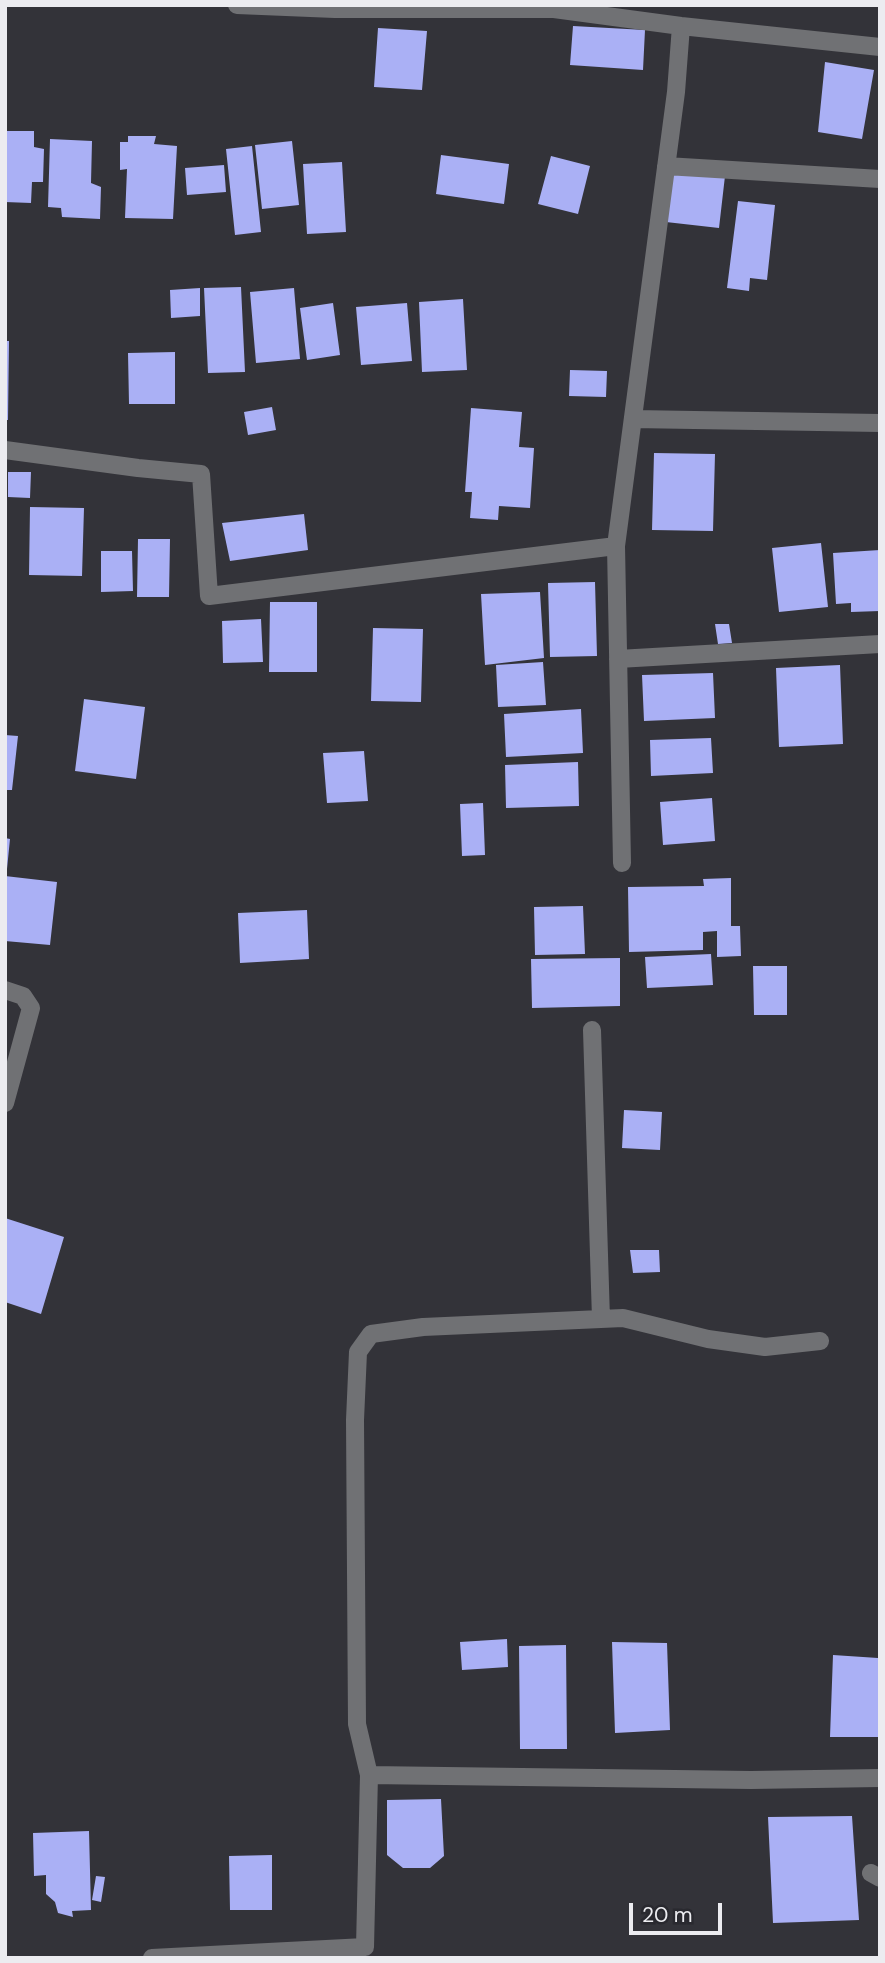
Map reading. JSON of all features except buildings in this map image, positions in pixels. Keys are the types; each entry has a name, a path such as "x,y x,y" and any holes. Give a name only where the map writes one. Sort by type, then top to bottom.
{"street":[{"path":"237,5 335,9 569,8 681,26 880,47"},
{"path":"622,863 616,545 676,92 681,26"},
{"path":"666,166 880,179"},
{"path":"633,419 880,423"},
{"path":"5,450 201,474 209,596 616,545"},
{"path":"618,659 880,644"},
{"path":"5,990 23,996 31,1008 5,1102"},
{"path":"592,1030 601,1319"},
{"path":"152,1958 336,1953 365,1947 369,1775 358,1724 355,1420 358,1352 371,1334 423,1327 622,1318 708,1339 765,1347 820,1341"},
{"path":"369,1775 751,1780 880,1778"}]}
